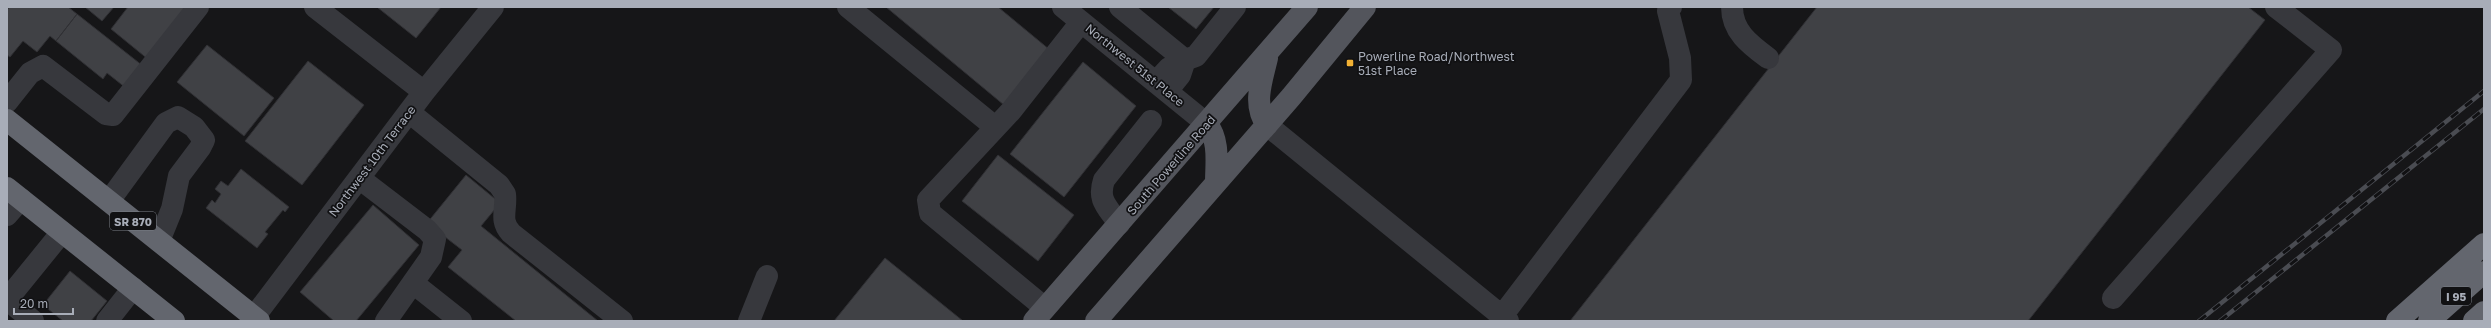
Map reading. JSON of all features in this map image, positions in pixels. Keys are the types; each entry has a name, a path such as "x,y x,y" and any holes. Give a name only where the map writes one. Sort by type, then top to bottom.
{"highway":[{"name":"SR 870","path":"7,120 257,319"},
{"path":"7,139 70,182 109,201"},
{"path":"12,201 62,232 174,321"},
{"path":"2397,321 2484,244"},
{"name":"I 95","path":"2429,321 2484,272"},
{"path":"2474,321 2484,312"}],"main road":[{"name":"South Powerline Road","path":"1040,314 1268,55 1307,7"},
{"path":"1096,321 1267,126 1365,7"},
{"path":"1267,126 1262,119 1258,102 1268,55"},
{"path":"1207,124 1216,143 1216,183"}],"street":[{"path":"7,102 30,73 43,66 49,69 106,114 113,115 198,7"},
{"path":"315,7 424,92"},
{"name":"Northwest 10th Terrace","path":"257,319 359,178 424,92 493,7"},
{"path":"848,7 995,127"},
{"path":"1120,7 1185,60"},
{"path":"1185,60 1196,56 1235,7"},
{"path":"1267,126 1505,319 1680,80 1680,58 1668,11 1670,7"},
{"path":"1732,7 1732,21 1750,44 1768,58"},
{"path":"2113,298 2331,50 2276,7"},
{"path":"1040,314 930,213 928,208 928,200 995,127 1074,13"},
{"name":"Northwest 51st Place","path":"1074,13 1207,124"},
{"path":"1162,87 1180,75 1185,60"},
{"path":"409,112 499,185 505,194 502,215 505,227 511,233 622,321"},
{"path":"109,201 166,123 178,117 194,127 204,140 200,148 179,176 172,209 159,242"},
{"path":"1119,224 1101,199 1101,190 1104,180 1151,121"},
{"path":"359,178 427,230 435,239 431,257 386,321"},
{"path":"33,321 14,305 10,296 62,232"},
{"path":"749,321 767,276"},
{"path":"413,283 453,319"},
{"path":"107,321 133,288"}],"building":[{"path":"9,7 68,7 77,14 56,41 50,36 37,52 23,41 10,57 7,55 7,10"},
{"path":"85,7 114,7 102,21"},
{"path":"128,7 190,7 149,60 111,29"},
{"path":"377,7 441,7 416,38"},
{"path":"886,7 998,7 1050,50 1004,105"},
{"path":"1168,7 1214,7 1196,29"},
{"path":"1817,7 2248,7 2265,20 2028,321 1570,321"},
{"path":"77,14 143,66 126,88 107,73 103,79 56,41"},
{"path":"207,45 274,98 244,136 177,82"},
{"path":"308,61 364,105 302,185 245,141"},
{"path":"1083,62 1136,106 1064,197 1010,154"},
{"path":"998,155 1074,215 1038,261 962,201"},
{"path":"241,169 289,207 285,212 283,210 265,232 268,234 257,248 206,208 212,200 215,203 221,194 215,189 221,181 228,186"},
{"path":"466,175 500,203 481,226 598,321 516,321 448,267 462,250 427,223"},
{"path":"373,205 419,245 356,321 334,321 300,292"},
{"path":"885,258 963,321 834,321"},
{"path":"70,271 107,301 91,321 63,321 43,305"}],"railway":[{"path":"2199,321 2484,91"},
{"path":"2220,321 2484,109"}],"place":[{"name":"Powerline Road/Northwest 51st Place","path":"1350,63"}]}
